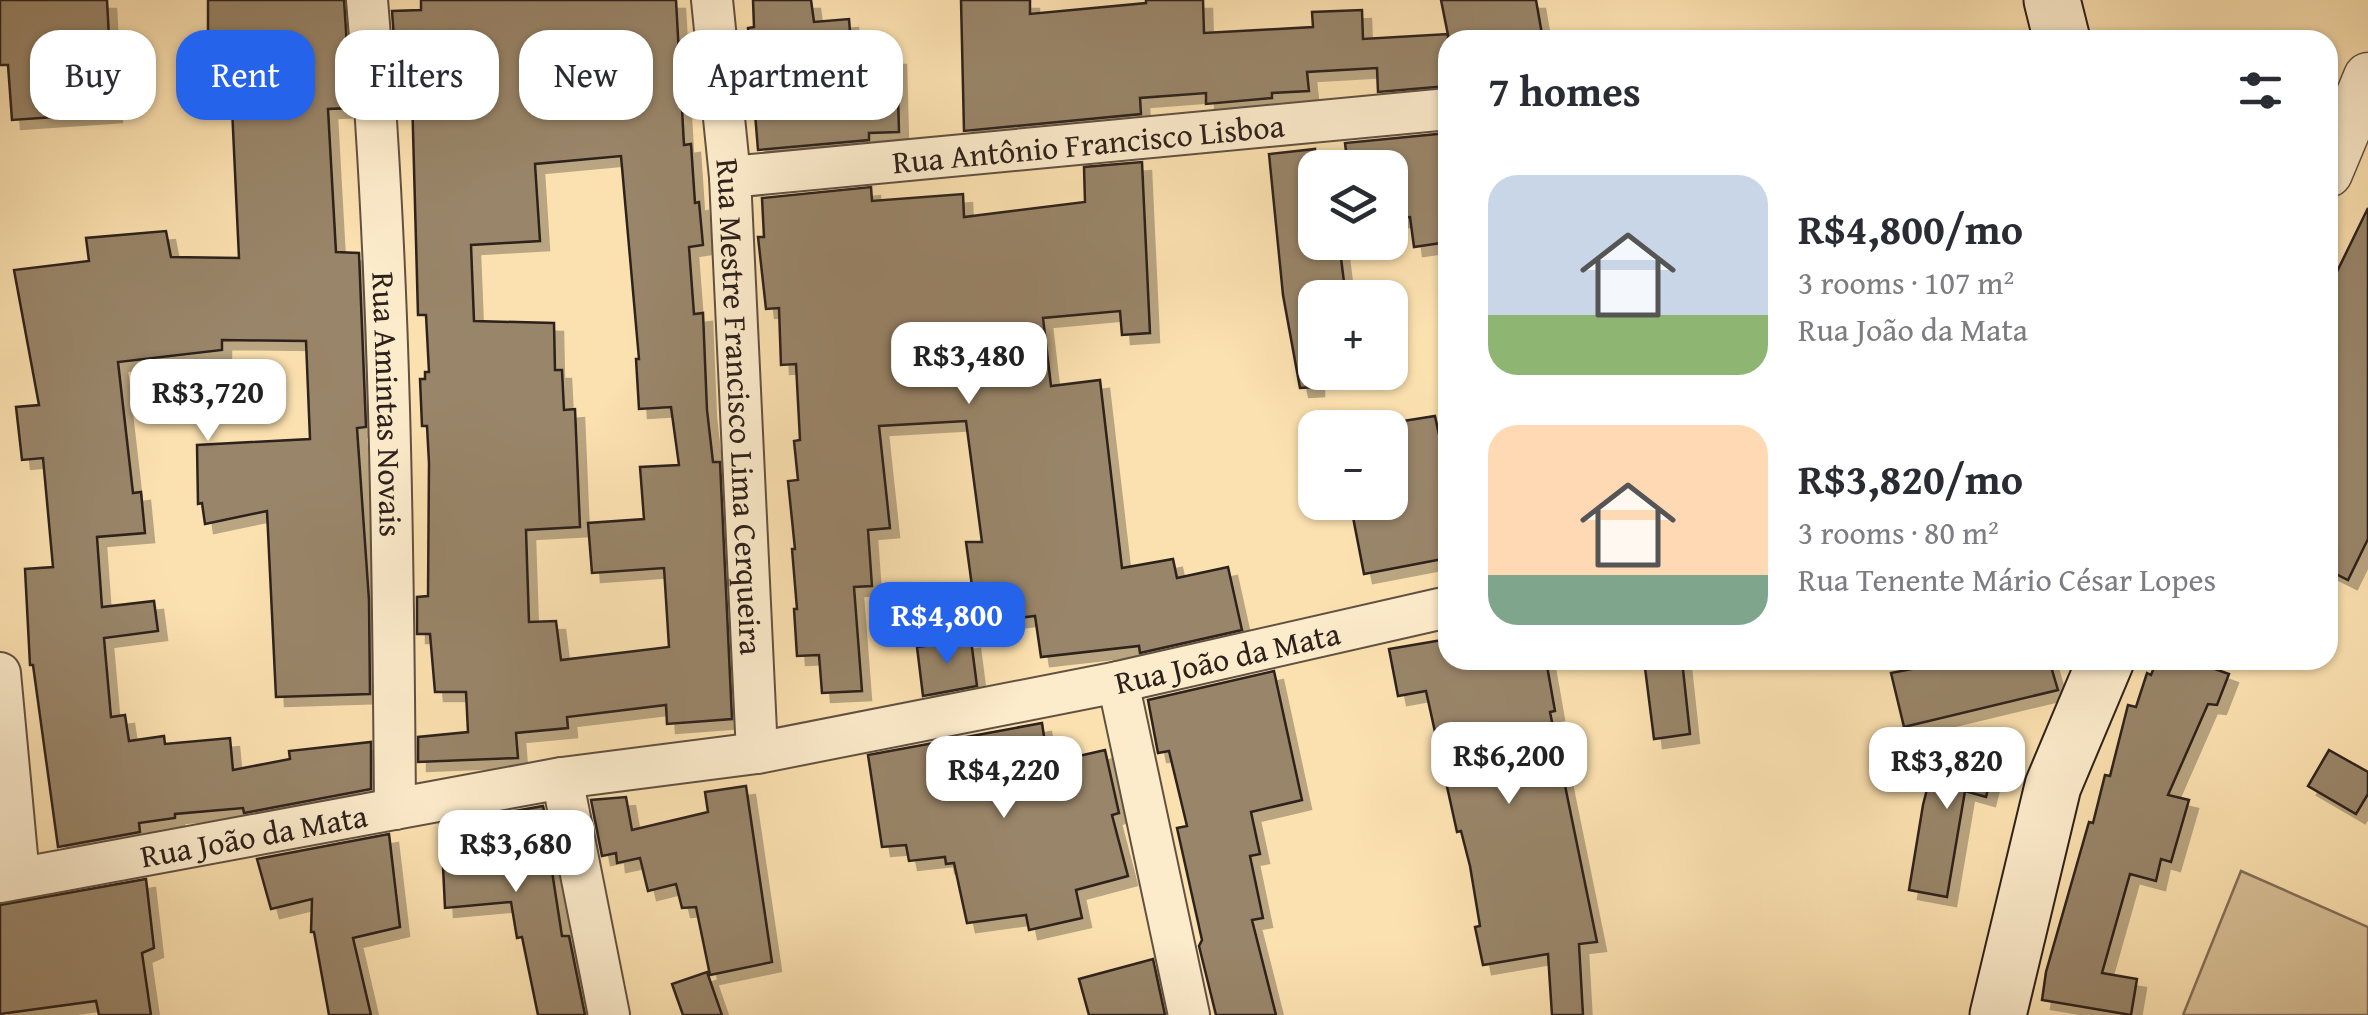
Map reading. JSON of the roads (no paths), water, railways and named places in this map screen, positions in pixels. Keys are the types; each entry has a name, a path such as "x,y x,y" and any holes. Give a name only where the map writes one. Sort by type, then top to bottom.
{"main road":[{"path":"2052,0 2060,30"},
{"path":"1998,1015 2054,786 2102,670"}],"street":[{"name":"Rua Amintas Novais","path":"368,0 384,275 395,809"},
{"name":"Rua Mestre Francisco Lima Cerqueira","path":"712,0 730,177 757,754"},
{"path":"2338,149 2368,76"},
{"name":"Rua Antônio Francisco Lisboa","path":"730,177 1438,110"},
{"name":"Rua João da Mata","path":"10,880 562,778 757,754 1118,682 1438,609"},
{"path":"0,674 10,880"},
{"path":"1118,682 1189,1015"},
{"path":"562,778 609,1015"}]}
